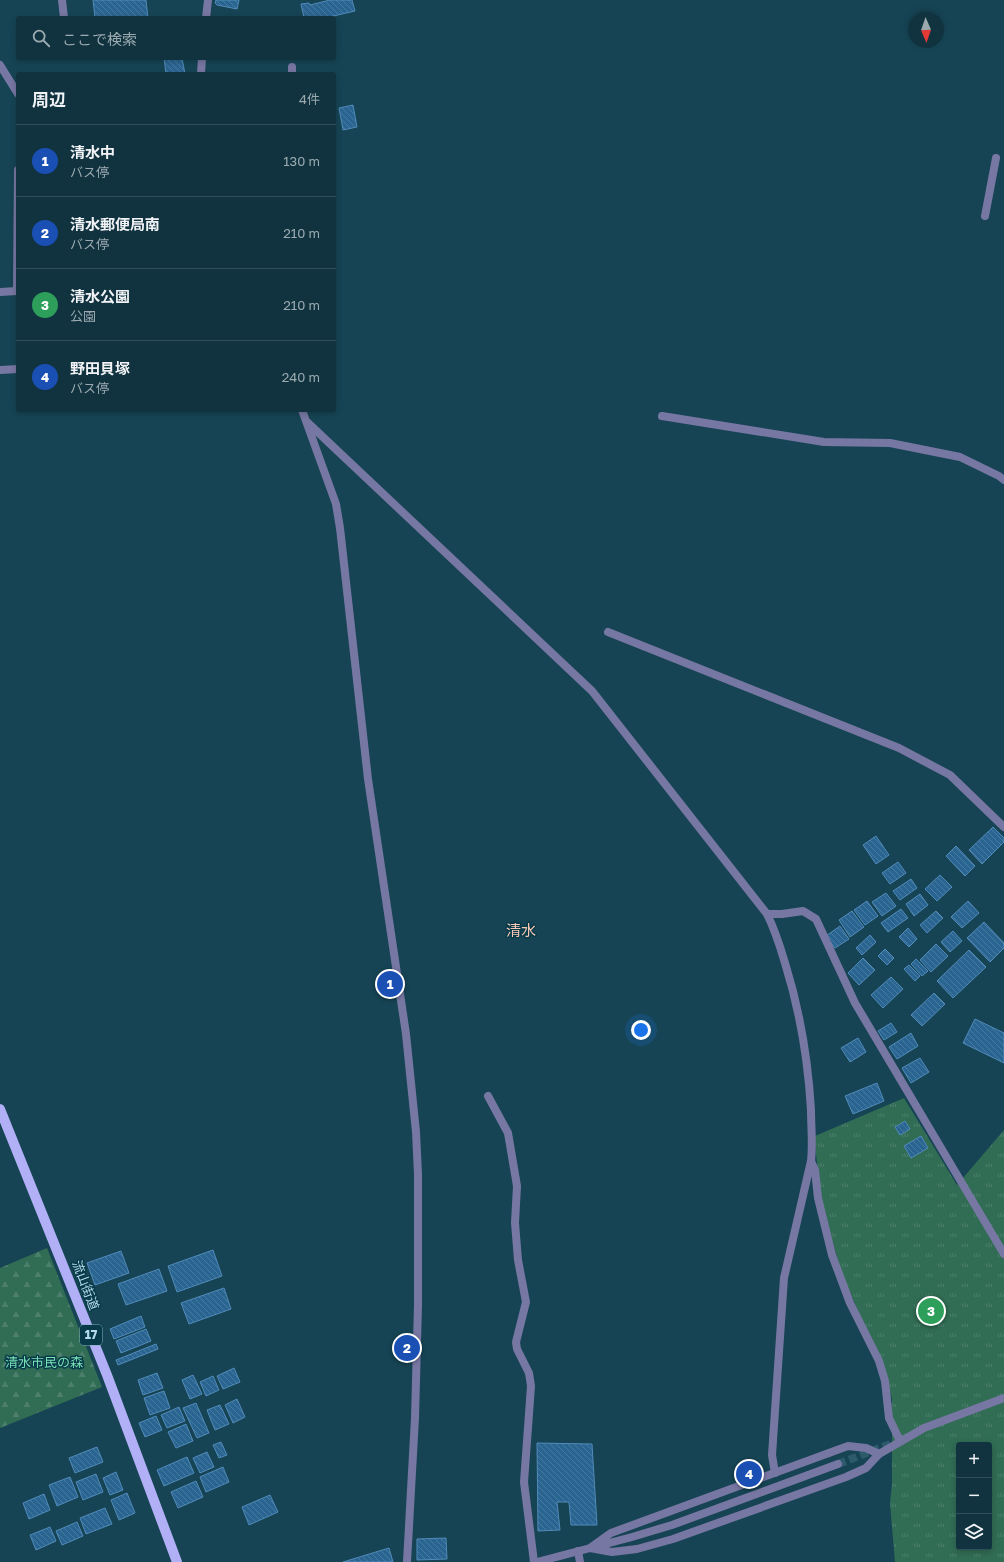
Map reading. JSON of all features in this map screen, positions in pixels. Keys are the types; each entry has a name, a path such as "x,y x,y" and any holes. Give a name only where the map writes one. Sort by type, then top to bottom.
{"main road":[{"name":"流山街道","path":"0,1110 107,1376 177,1562"}],"street":[{"path":"62,0 64,16"},
{"path":"206,16 208,0"},
{"path":"201,72 202,60"},
{"path":"0,65 16,91"},
{"path":"985,216 996,158"},
{"path":"0,292 16,291"},
{"path":"0,370 16,369"},
{"path":"303,412 336,504 339,522 368,779 406,1034 416,1132 418,1174 418,1304 415,1418 407,1562"},
{"path":"662,416 824,442 890,443 960,457 999,476 1004,480"},
{"path":"307,422 592,691 768,914 775,929 790,977 802,1030 809,1073 813,1146 811,1161 784,1278 772,1455 775,1472"},
{"path":"608,632 899,748 950,776 1004,828"},
{"path":"768,914 803,911 816,919 855,1003 1004,1254"},
{"path":"488,1096 508,1133 517,1186 515,1223 518,1260 526,1302 516,1342 517,1349 529,1373 531,1386 524,1482 538,1562 672,1525 838,1464"},
{"path":"811,1161 815,1170 818,1198 832,1254 850,1303 878,1361 885,1381 889,1418 900,1441"},
{"path":"590,1548 612,1552 637,1549 673,1539 866,1468 879,1454 924,1428 1004,1398"},
{"path":"590,1548 611,1533 848,1446 866,1448 879,1454"},
{"path":"578,1551 580,1562"}],"green space":[{"path":"904,1098 957,1185 1004,1130 1004,1562 895,1562 890,1503 892,1484 892,1399 885,1373 842,1274 822,1205 815,1136"},
{"name":"清水市民の森","path":"47,1248 102,1387 0,1428 0,1268"}],"building":[{"path":"93,0 146,0 148,16 95,16"},
{"path":"216,0 239,0 237,9 217,5 215,3"},
{"path":"330,0 352,0 355,11 334,16 304,16 301,4 309,3 310,5"},
{"path":"164,60 182,60 185,72 166,72"},
{"path":"353,105 357,127 343,130 339,108"},
{"path":"993,827 1004,838 1004,842 982,864 969,850"},
{"path":"876,836 889,855 876,864 863,845"},
{"path":"956,846 975,866 965,876 946,856"},
{"path":"898,862 906,873 890,884 882,873"},
{"path":"940,875 952,887 937,901 925,889"},
{"path":"911,879 917,888 900,900 893,891"},
{"path":"886,893 896,906 882,916 872,902"},
{"path":"920,894 928,905 914,916 906,904"},
{"path":"867,901 878,916 865,925 854,910"},
{"path":"968,901 979,913 962,928 951,917"},
{"path":"901,909 908,918 888,932 881,923"},
{"path":"852,911 864,927 850,937 839,920"},
{"path":"936,911 943,918 927,933 920,925"},
{"path":"984,922 1004,943 1004,948 990,962 967,938"},
{"path":"840,926 849,939 835,948 826,936"},
{"path":"908,928 917,939 909,947 899,937"},
{"path":"953,931 962,941 950,952 941,942"},
{"path":"870,935 876,942 862,955 856,948"},
{"path":"936,944 948,956 931,972 920,960"},
{"path":"885,949 894,958 887,965 878,956"},
{"path":"969,950 986,967 953,998 937,981"},
{"path":"863,958 875,970 859,985 848,973"},
{"path":"916,959 928,971 922,976 911,964"},
{"path":"909,965 920,976 915,981 904,969"},
{"path":"891,977 903,989 883,1008 871,995"},
{"path":"934,993 945,1004 922,1026 911,1015"},
{"path":"975,1019 1004,1033 1004,1063 963,1043"},
{"path":"891,1023 897,1032 884,1040 878,1031"},
{"path":"911,1033 918,1046 897,1059 889,1047"},
{"path":"858,1038 866,1052 850,1062 841,1048"},
{"path":"920,1058 929,1072 911,1083 902,1068"},
{"path":"877,1083 884,1101 853,1114 845,1096"},
{"path":"905,1121 910,1129 900,1135 895,1127"},
{"path":"921,1136 928,1148 911,1158 904,1146"},
{"path":"213,1250 222,1276 177,1292 168,1266"},
{"path":"121,1251 129,1273 95,1285 87,1263"},
{"path":"159,1269 167,1291 126,1305 118,1284"},
{"path":"224,1288 231,1309 189,1324 181,1303"},
{"path":"141,1316 145,1327 114,1339 110,1329"},
{"path":"146,1329 151,1341 121,1353 116,1341"},
{"path":"156,1344 158,1349 118,1365 116,1360"},
{"path":"234,1368 240,1382 223,1389 217,1376"},
{"path":"157,1373 163,1388 143,1395 138,1380"},
{"path":"193,1375 202,1394 190,1399 182,1380"},
{"path":"213,1376 219,1390 206,1396 200,1382"},
{"path":"164,1391 170,1408 150,1415 144,1398"},
{"path":"237,1399 245,1417 233,1423 225,1405"},
{"path":"196,1403 209,1433 197,1438 183,1408"},
{"path":"220,1405 229,1424 215,1430 207,1410"},
{"path":"179,1407 185,1421 167,1428 161,1415"},
{"path":"156,1416 162,1430 145,1437 139,1423"},
{"path":"186,1424 193,1441 176,1448 168,1432"},
{"path":"221,1442 227,1455 219,1458 213,1445"},
{"path":"537,1443 592,1444 597,1525 571,1525 569,1502 557,1502 560,1530 538,1531"},
{"path":"97,1447 103,1462 75,1473 69,1458"},
{"path":"207,1452 214,1467 200,1473 193,1458"},
{"path":"187,1457 194,1473 164,1486 157,1470"},
{"path":"223,1467 229,1482 206,1492 200,1477"},
{"path":"116,1472 123,1490 110,1495 103,1478"},
{"path":"96,1474 103,1492 83,1500 76,1482"},
{"path":"70,1477 78,1497 57,1506 49,1485"},
{"path":"196,1481 203,1497 178,1508 171,1492"},
{"path":"127,1493 135,1513 119,1520 111,1500"},
{"path":"44,1494 50,1510 29,1519 23,1503"},
{"path":"270,1495 278,1512 249,1525 242,1507"},
{"path":"105,1508 112,1524 86,1534 80,1518"},
{"path":"77,1522 83,1536 62,1545 56,1531"},
{"path":"50,1527 56,1541 36,1550 30,1535"},
{"path":"446,1538 447,1559 417,1560 417,1539"},
{"path":"389,1548 393,1562 343,1562"}],"tunnel":[{"path":"838,1464 893,1443"}],"place":[{"name":"清水中","path":"390,984"},
{"name":"清水公園","path":"931,1311"},
{"name":"清水郵便局南","path":"407,1348"},
{"name":"野田貝塚","path":"749,1474"}],"district":[{"name":"清水","path":"521,931"}]}
